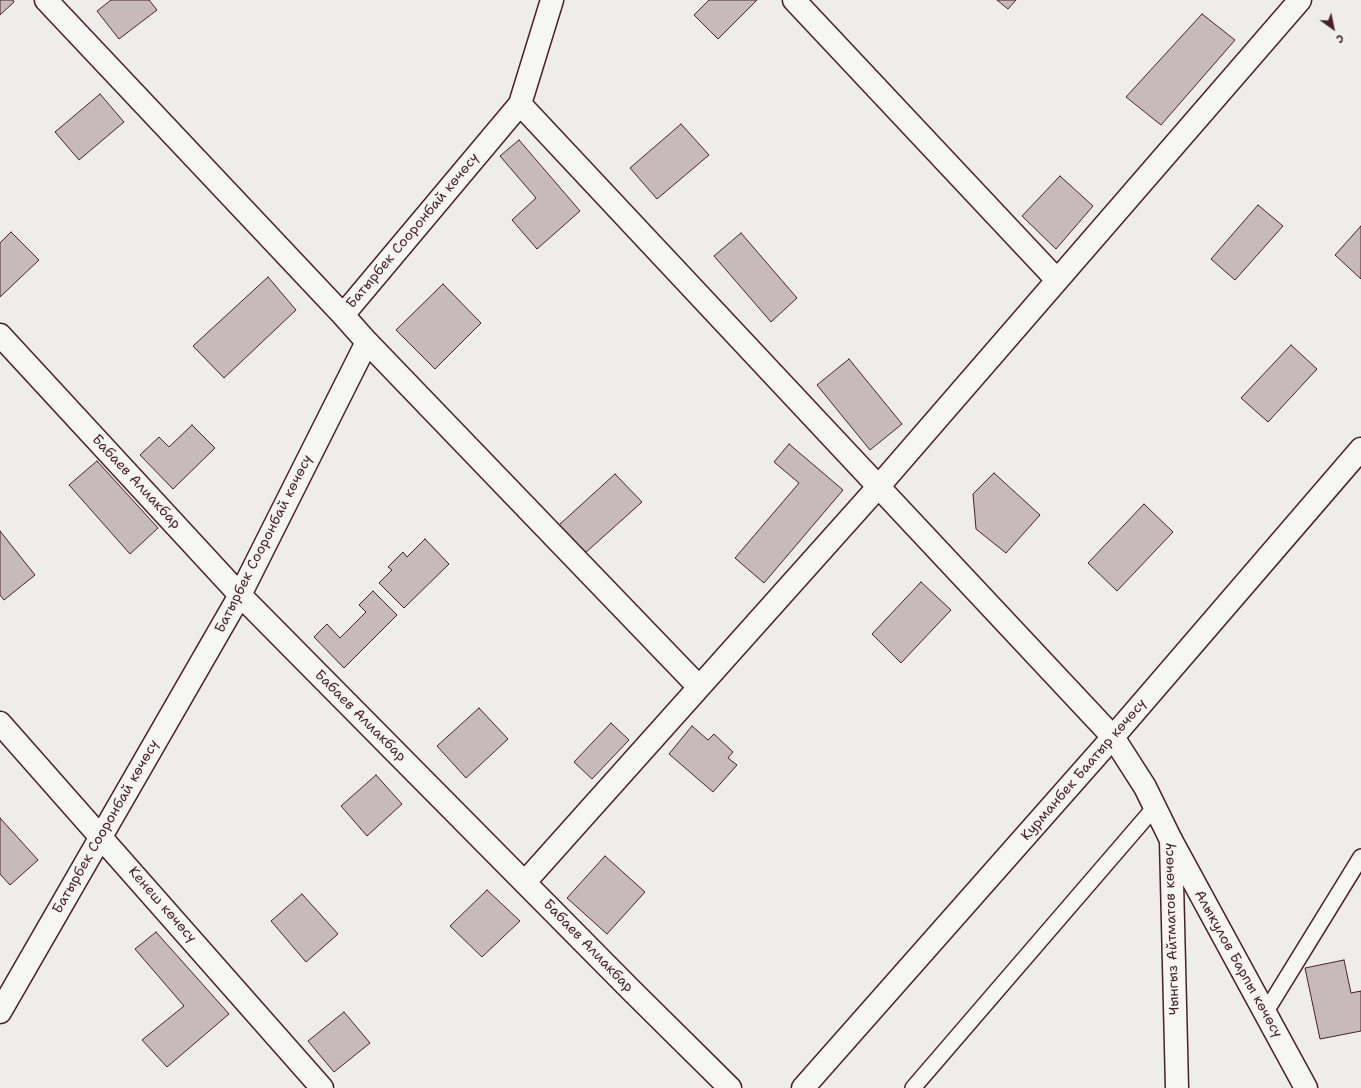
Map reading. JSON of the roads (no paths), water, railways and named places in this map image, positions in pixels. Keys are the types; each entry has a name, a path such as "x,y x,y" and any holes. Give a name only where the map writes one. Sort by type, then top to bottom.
{"main road":[{"path":"46,0 343,315"},
{"path":"520,104 552,0"},
{"path":"794,0 1057,280"},
{"path":"525,882 879,486 1300,0"},
{"name":"Батырбек Сооронбай көчөсү","path":"0,1012 240,595 367,342 343,315 520,104"},
{"name":"Чынгыз Айтматов көчөсү","path":"520,104 1113,737 1145,787 1171,840 1177,1088"},
{"name":"Бабаев Алиакбар","path":"0,335 240,595 730,1088"},
{"path":"367,342 699,687"},
{"name":"Курманбек Баатыр көчөсү","path":"803,1088 1113,737 1361,449"},
{"name":"Кенеш көчөсү","path":"0,723 322,1088"},
{"name":"Алыкулов Барпы көчөсү","path":"1171,840 1306,1088"}],"lane":[{"path":"913,1088 1155,806"},
{"path":"1265,1013 1361,857"}]}
